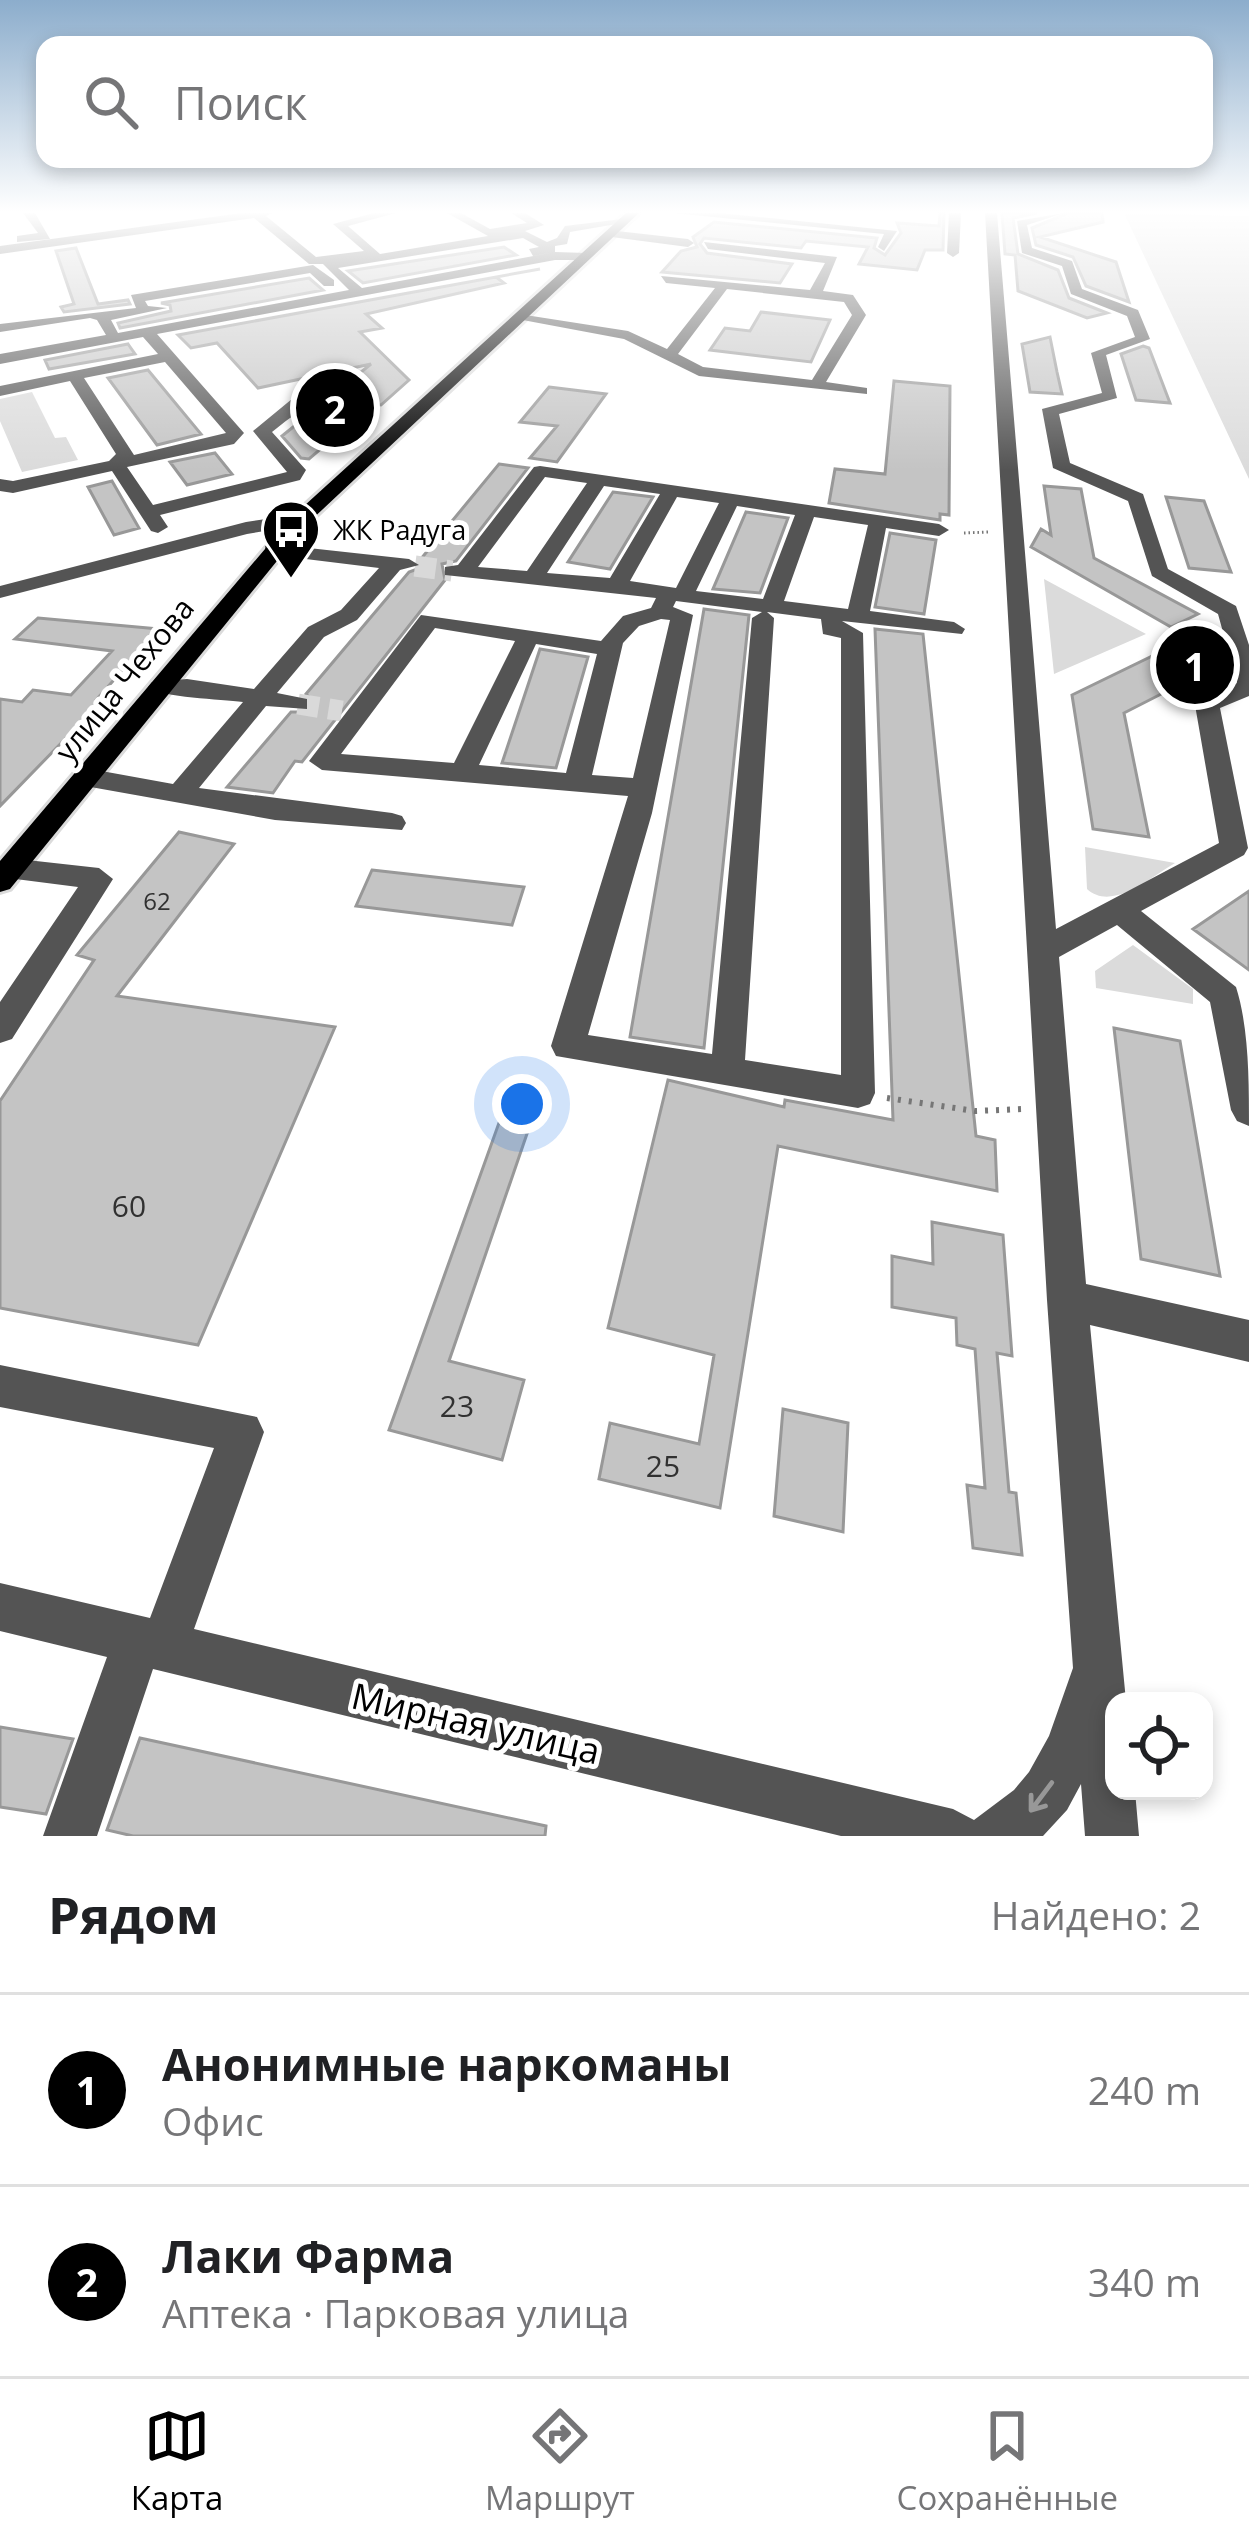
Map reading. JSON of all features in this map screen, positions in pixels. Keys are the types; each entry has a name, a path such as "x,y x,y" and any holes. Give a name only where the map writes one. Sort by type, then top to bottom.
{"main road":[{"name":"улица Чехова","path":"5,875 272,550 539,299"}],"street":[{"path":"0,328 213,299"},
{"path":"0,359 309,299"},
{"path":"669,356 713,299"},
{"path":"815,386 859,314 848,299"},
{"path":"1005,299 1004,405 1034,465"},
{"path":"1004,405 1066,409 1111,395 1098,353 1143,339 1133,314 1095,299"},
{"path":"102,317 114,338"},
{"path":"519,318 628,335 700,371 861,391"},
{"path":"0,485 14,487 228,440 236,433 146,332"},
{"path":"0,391 170,356"},
{"path":"75,376 124,455 116,464"},
{"path":"149,512 294,476 297,470 262,431 304,397 318,393"},
{"path":"1050,409 1034,465 1046,949 1067,1300 1112,1836"},
{"path":"116,464 171,548"},
{"path":"1034,465 1076,470 1136,498 1159,572 1228,611 1249,685 1207,705 1234,848 1046,949"},
{"path":"938,530 540,471 458,571 617,584 673,604 954,629"},
{"path":"533,578 598,480"},
{"path":"617,584 670,491"},
{"path":"730,500 673,604 643,788 568,1046 857,1093 852,633 840,619"},
{"path":"727,1072 768,611 806,512"},
{"path":"0,592 300,520"},
{"path":"840,619 878,522"},
{"path":"179,794 316,632 349,616 405,565 272,550"},
{"path":"577,783 618,630 673,604"},
{"path":"610,649 429,620 349,713 322,761 643,788"},
{"path":"462,774 529,636"},
{"path":"160,687 187,686 298,704"},
{"path":"85,777 275,811 392,823"},
{"path":"0,1029 99,879 5,875"},
{"path":"1119,910 1225,996 1239,1019 1249,1110"},
{"path":"1067,1300 1249,1340"},
{"path":"0,1385 242,1432 70,1836"},
{"name":"Мирная улица","path":"0,1607 953,1836"},
{"path":"994,1836 1014,1828 1044,1800 1071,1747 1099,1663"}],"path":[{"path":"938,530 999,531"},
{"path":"857,1093 975,1112 1022,1109"}],"shaded area":[{"path":"1164,299 1249,299 1249,479"},
{"path":"32,392 55,438 66,437 78,460 22,472 0,421 0,399"},
{"path":"1044,579 1146,634 1054,674"},
{"path":"1085,847 1175,863 1131,890 1108,897 1087,889"},
{"path":"1133,945 1193,989 1193,1004 1096,988 1095,971"}],"building":[{"path":"72,299 96,299 98,304 128,300 130,304 64,312 61,307 74,304"},
{"path":"277,299 120,328 118,323 171,311 170,305 161,303"},
{"path":"377,299 434,299 366,314 382,328 360,332 409,380 309,459 301,458 282,436 371,364 258,388 217,343 191,348 178,335"},
{"path":"1038,299 1071,299 1107,313 1087,318"},
{"path":"761,312 830,320 811,362 710,350 725,328 750,331"},
{"path":"1050,337 1062,394 1030,392 1022,344"},
{"path":"128,344 135,354 49,369 45,360"},
{"path":"1149,348 1170,403 1136,400 1121,354"},
{"path":"148,370 201,434 157,445 108,378"},
{"path":"894,381 950,386 949,515 940,514 940,520 829,503 835,469 885,474"},
{"path":"549,387 606,394 557,462 530,458 557,426 520,422"},
{"path":"215,453 232,474 187,485 170,462"},
{"path":"499,464 528,468 456,561 442,564 445,580 302,762 295,761 273,793 227,787 291,712 310,712 311,699 306,694 409,572 423,567 420,560"},
{"path":"112,481 139,528 114,535 88,487"},
{"path":"1044,486 1081,489 1094,558 1198,614 1171,627 1031,547 1041,529 1051,535"},
{"path":"613,492 653,497 610,569 568,562"},
{"path":"1166,497 1204,501 1231,572 1189,568"},
{"path":"746,512 788,518 760,593 713,589"},
{"path":"890,533 936,540 924,614 875,607"},
{"path":"704,609 749,615 704,1048 630,1037"},
{"path":"38,618 159,629 97,699 103,700 0,806 0,699 22,702 33,690 71,695 112,651 15,639"},
{"path":"875,629 923,634 976,1136 995,1140 997,1191 778,1146 720,1508 599,1479 610,1423 699,1444 714,1355 608,1328 668,1080 784,1107 785,1100 893,1120"},
{"path":"1175,645 1214,667 1124,713 1149,837 1093,829 1072,695"},
{"path":"540,649 588,657 556,768 502,763"},
{"path":"179,832 234,844 117,996 335,1027 198,1345 0,1308 0,1101 94,960 77,955"},
{"path":"372,870 524,887 512,925 356,906"},
{"path":"1249,891 1249,970 1193,929"},
{"path":"1114,1028 1180,1041 1220,1276 1141,1259"},
{"path":"514,1081 543,1087 449,1361 524,1380 502,1460 389,1430"},
{"path":"932,1222 1003,1235 1012,1356 997,1353 1009,1492 1016,1493 1022,1555 973,1548 967,1485 985,1488 975,1349 957,1345 956,1318 892,1307 892,1256 933,1264"},
{"path":"783,1409 848,1423 843,1532 774,1516"},
{"path":"0,1727 73,1739 46,1814 0,1807"},
{"path":"140,1738 546,1826 545,1836 133,1836 107,1830"}],"tunnel":[{"path":"415,566 452,571"},
{"path":"298,704 342,711"}],"place":[{"name":"Лаки Фарма","path":"335,408"},
{"name":"ЖК Радуга","path":"291,580"},
{"name":"Анонимные наркоманы","path":"1195,665"}]}
